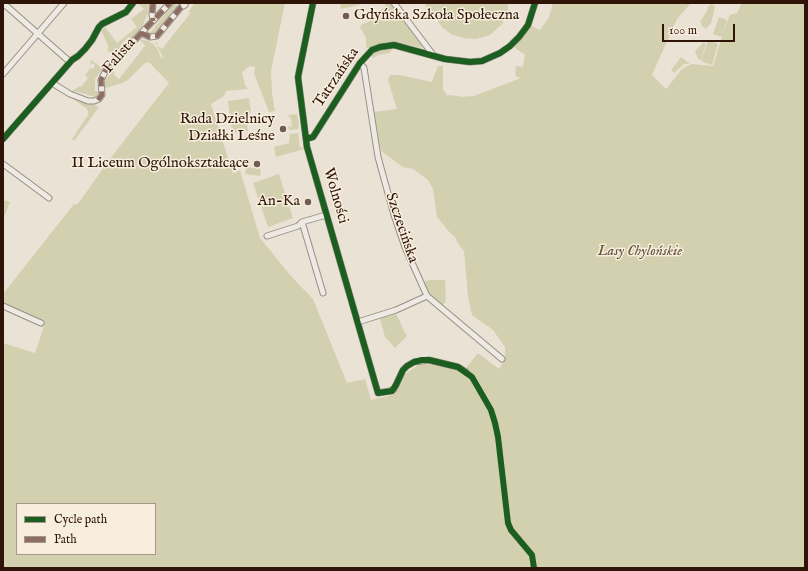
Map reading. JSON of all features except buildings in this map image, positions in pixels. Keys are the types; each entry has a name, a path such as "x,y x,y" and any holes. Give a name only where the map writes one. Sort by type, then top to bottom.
{"street":[{"path":"3,74 64,3"},
{"path":"3,139 70,62 85,49 102,24 126,12 133,3"},
{"path":"153,3 153,21"},
{"name":"Falista","path":"52,83 70,94 91,101 98,100 102,95 101,80 104,73 170,3"},
{"name":"Wolności","path":"313,3 298,77 307,147 378,393 394,389 403,370 414,362 429,360 458,367 466,372"},
{"path":"394,3 434,56"},
{"name":"Tatrzańska","path":"306,138 313,137 360,64 372,50 386,45 399,46 448,60 470,62 482,61 493,57 510,46 524,31 532,15 535,3"},
{"path":"3,4 70,62"},
{"name":"Falista","path":"141,33 150,37 157,36 185,5"},
{"name":"Szczecińska","path":"360,64 364,68 378,157 394,215 405,247 427,296 502,359"},
{"path":"3,164 50,198"},
{"path":"267,236 298,226 302,222 326,214"},
{"path":"302,222 323,293"},
{"path":"358,322 396,310 427,296"},
{"path":"3,306 41,323"}],"green space":[{"path":"138,3 149,3 148,13 142,27 131,38 128,37 120,46 121,49 114,56 107,50 109,48 101,30 105,27 117,43 137,27 131,19 144,9"},
{"path":"174,3 179,7 175,9 155,34 146,34 151,32"},
{"name":"Lasy Chylońskie","path":"193,3 285,3 271,71 275,111 269,112 254,73 255,67 250,66 242,72 245,85 248,89 226,91 224,96 211,104 233,174 240,170 260,238 290,275 313,299 347,383 365,379 371,400 391,395 404,375 421,363 432,362 465,369 478,353 499,369 505,360 505,347 493,330 472,315 468,297 464,251 458,244 455,237 437,217 433,189 428,180 413,169 403,167 381,151 374,112 397,109 388,80 390,75 400,75 432,82 438,66 443,66 443,89 447,95 460,97 474,96 521,78 515,76 516,66 523,67 525,54 514,47 531,26 540,30 549,17 553,3 691,3 677,19 652,75 666,89 682,69 687,66 692,64 713,66 722,37 713,34 719,17 727,20 722,35 730,15 737,13 742,3 805,3 805,568 3,568 3,343 35,353 44,326 3,303 3,294 74,204 76,205 80,201 109,160 169,83 149,62 145,63 128,80 122,83 106,88 104,87 104,81 113,71 115,72 113,74 119,79 145,46 139,39 153,44 158,50 161,58 163,58 156,45 162,49 189,15 189,11 194,4"},
{"path":"360,3 359,5 341,9 340,4"},
{"path":"384,3 390,3 422,45 422,48 397,42 387,42 376,45 370,49 366,47 366,38 360,27 386,6"},
{"path":"424,3 508,3 508,11 502,24 490,35 476,39 463,38 451,34 443,28"},
{"path":"711,4 715,6 713,16 711,23 706,29 700,22 708,9 707,8"},
{"path":"708,40 718,44 712,65 701,61"},
{"path":"703,43 706,43 701,60 698,59 695,51"},
{"path":"394,48 389,53 378,55 373,58 370,55 378,50"},
{"path":"681,57 690,64 684,64 674,73 671,70"},
{"path":"91,60 103,69 95,79 95,91 100,92 100,94 95,97 75,91 74,93 72,91 80,86 81,87 88,78 85,76 90,68 93,69 95,65 92,63 91,65 90,64"},
{"path":"73,97 89,102 99,107 74,141 72,139 88,115 88,111 72,98"},
{"path":"249,98 251,113 246,114 248,131 232,133 228,101"},
{"path":"297,114 299,125 298,129 289,130 288,126 292,127 291,118 288,116"},
{"path":"298,133 300,148 303,147 304,149 276,157 274,147 289,143 290,134"},
{"path":"246,167 261,169 260,176 245,174"},
{"path":"279,174 293,218 268,227 253,183"},
{"path":"3,200 10,202 5,215 3,215"},
{"path":"429,280 445,280 446,301 442,306 432,298 423,282"},
{"path":"396,313 407,336 395,348 385,337 380,318"}],"marked path":[{"path":"153,3 153,21"},
{"path":"98,100 102,95 101,80 106,70 170,3"},
{"path":"141,33 150,37 157,36 181,7 185,5"}],"cycle path":[{"path":"3,139 72,60 85,49 99,27 126,12 133,3"},
{"path":"313,3 298,77 307,147 378,393 392,391 403,370 414,362 422,360 429,360 458,367 472,377 491,410 495,423 508,523 511,530 532,555 534,568"},
{"path":"306,139 313,137 360,63 372,50 394,45 445,59 470,62 482,61 500,53 519,37 528,25 535,3"}],"place":[{"name":"Gdyńska Szkoła Społeczna","path":"346,16"},
{"name":"Rada Dzielnicy Działki Leśne","path":"283,129"},
{"name":"II Liceum Ogólnokształcące","path":"257,164"},
{"name":"An-Ka","path":"308,202"}]}
